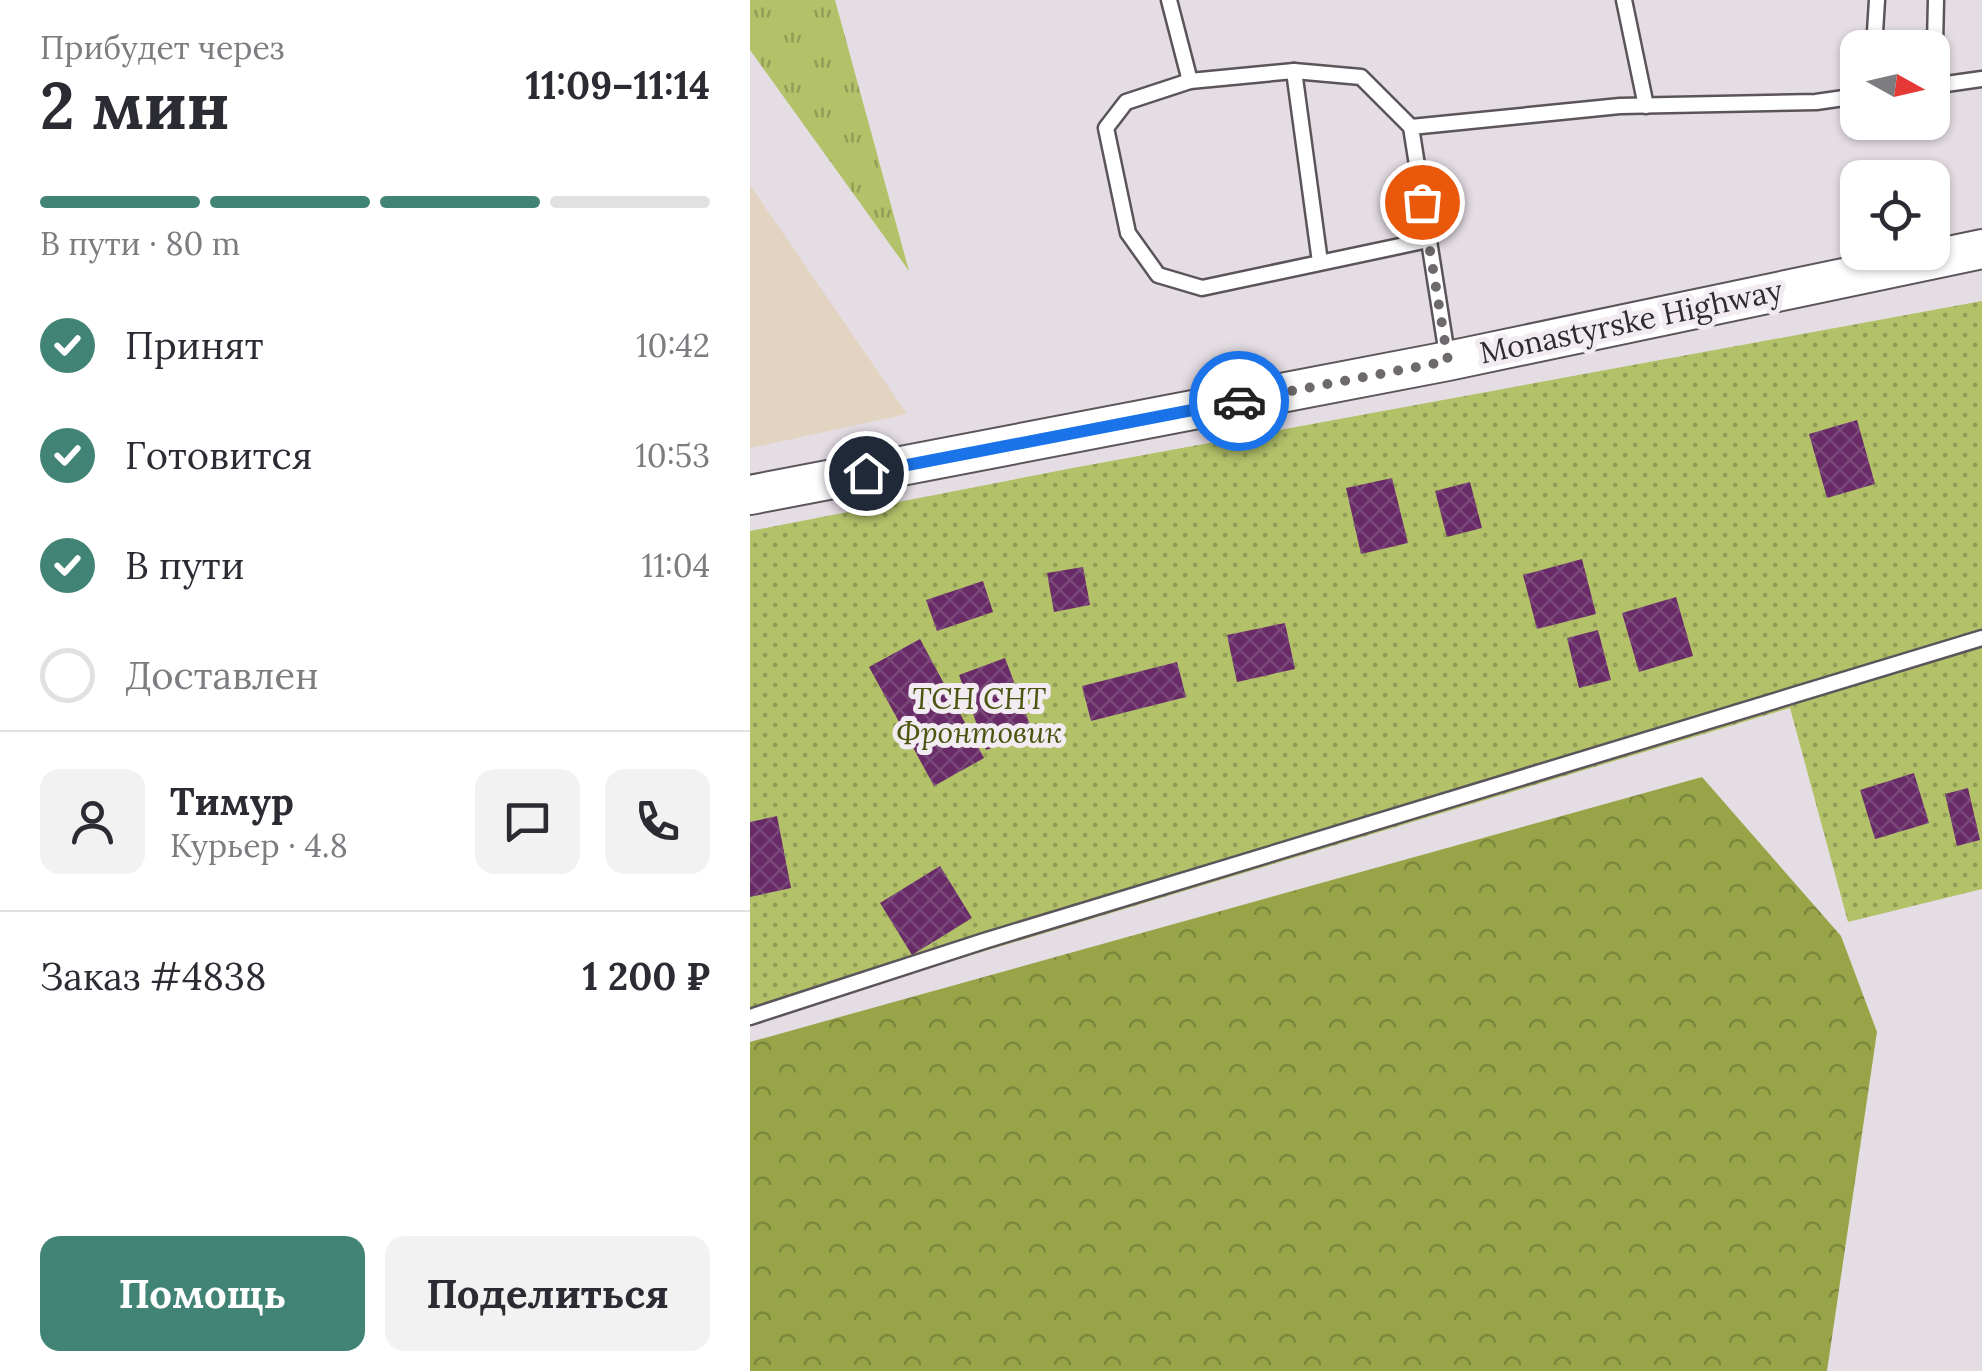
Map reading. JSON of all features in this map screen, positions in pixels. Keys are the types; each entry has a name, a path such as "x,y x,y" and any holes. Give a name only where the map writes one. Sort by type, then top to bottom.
{"main road":[{"name":"Monastyrske Highway","path":"750,496 1448,361 1982,249"}],"lane":[{"path":"1169,0 1190,81"},
{"path":"1624,0 1646,106"},
{"path":"1875,30 1877,0"},
{"path":"1935,30 1936,0"},
{"path":"1294,70 1320,262"},
{"path":"1428,240 1202,288 1158,275 1128,233 1106,128 1126,102 1190,81 1294,70 1361,77 1411,127 1448,361"},
{"path":"1950,84 1982,79"},
{"path":"1411,127 1646,106 1840,99"},
{"path":"750,1017 1982,638"}],"shaded area":[{"path":"750,185 907,414 750,448"}],"green space":[{"path":"750,0 835,0 909,271 750,50"},
{"name":"ТСН СНТ Фронтовик","path":"1982,301 1982,889 1848,922 1790,708 750,1022 750,531"},
{"path":"1702,777 1841,936 1877,1032 1827,1371 750,1371 750,1042"}],"building":[{"path":"1857,420 1875,484 1827,498 1809,434"},
{"path":"1392,478 1408,543 1361,554 1346,488"},
{"path":"1470,482 1482,528 1447,537 1435,491"},
{"path":"1582,559 1596,614 1537,629 1523,575"},
{"path":"1083,567 1090,605 1054,612 1047,573"},
{"path":"983,581 993,612 937,631 926,600"},
{"path":"1676,597 1693,656 1639,672 1622,613"},
{"path":"1285,623 1295,669 1237,682 1227,635"},
{"path":"1598,630 1611,680 1579,688 1567,638"},
{"path":"920,639 984,758 934,786 869,667"},
{"path":"1005,658 1033,733 986,750 959,675"},
{"path":"1177,662 1186,697 1091,721 1082,686"},
{"path":"1914,773 1929,823 1875,839 1860,790"},
{"path":"1968,788 1980,840 1957,846 1945,794"},
{"path":"777,816 791,888 750,897 750,822"},
{"path":"940,866 972,918 912,955 880,903"}],"way so far":[{"path":"1239,401 1448,361 1422,202"}],"route":[{"path":"866,473 1239,401"}]}
